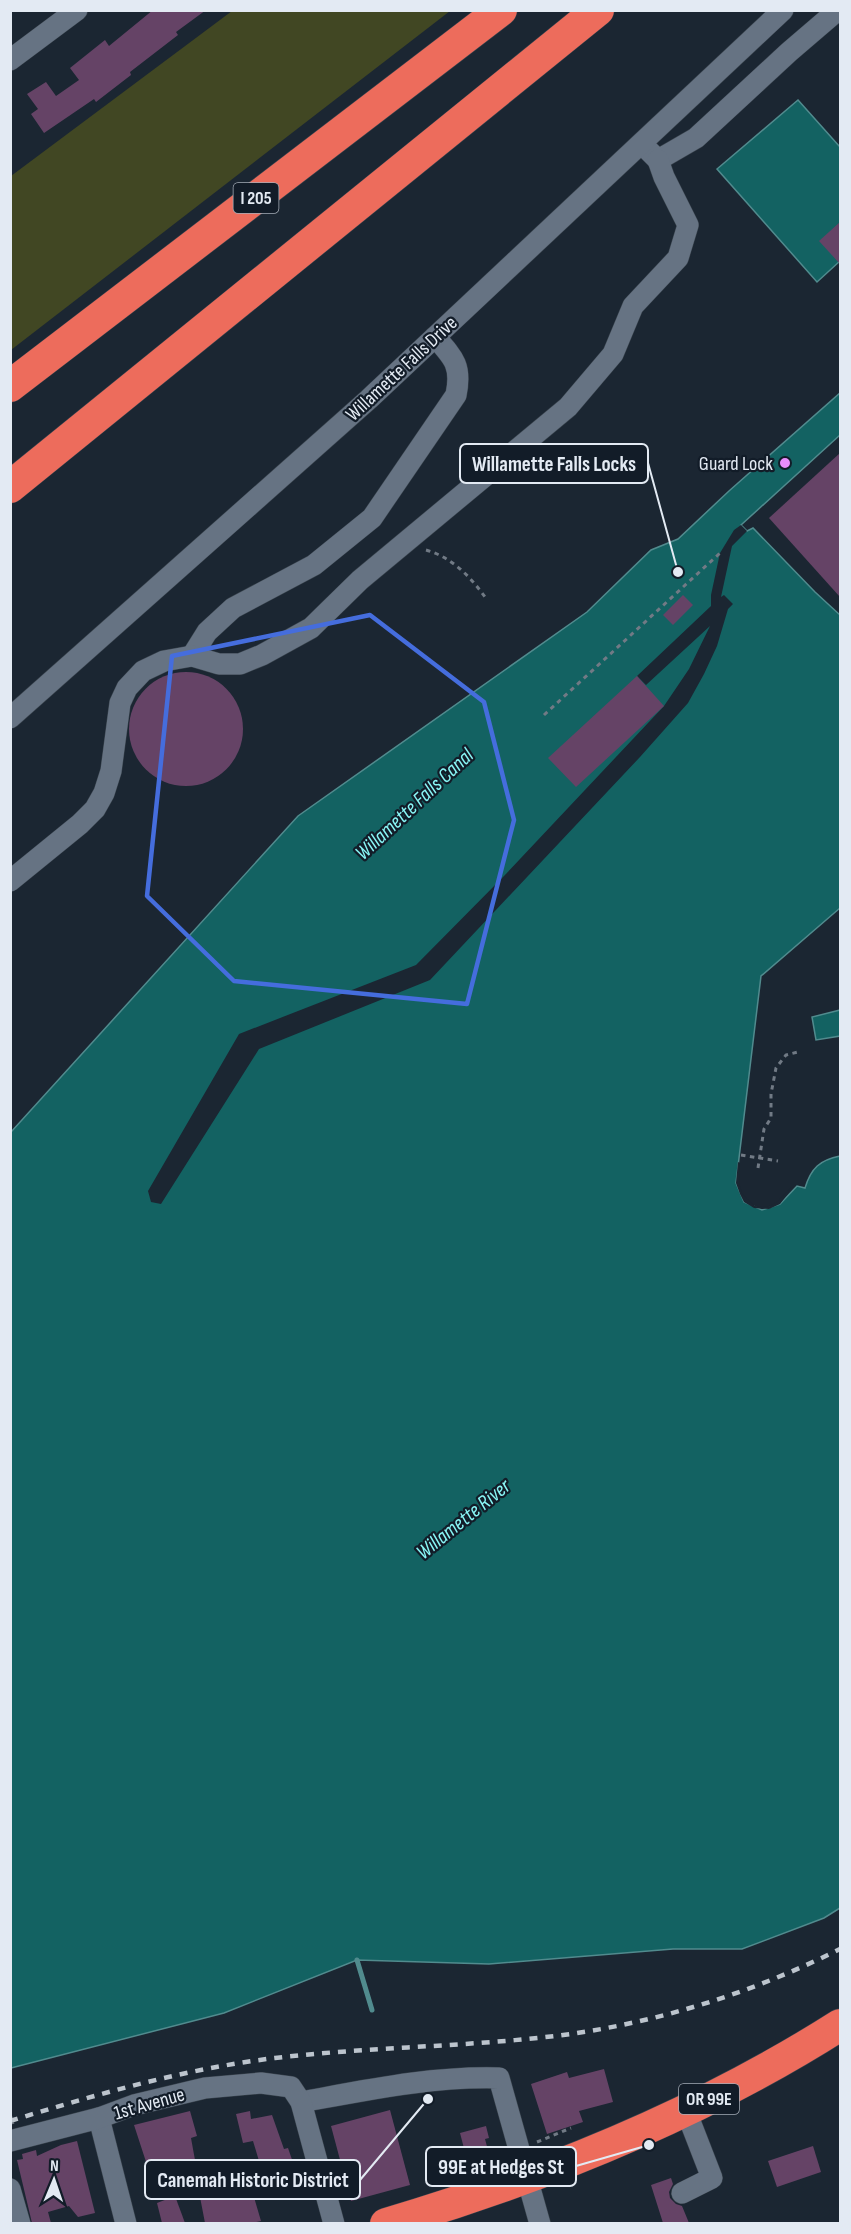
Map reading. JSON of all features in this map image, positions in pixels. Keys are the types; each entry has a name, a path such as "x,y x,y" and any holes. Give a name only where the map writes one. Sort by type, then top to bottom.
{"highway":[{"name":"I 205","path":"10,386 501,10"},
{"path":"10,486 598,10"},
{"path":"10,510 265,281"},
{"name":"OR 99E","path":"386,2223 524,2163 627,2138 724,2092 840,2025"}],"street":[{"path":"10,60 76,10"},
{"name":"Willamette Falls Drive","path":"10,718 369,399 783,10"},
{"path":"658,160 696,138 838,10"},
{"path":"10,881 80,824 94,809 104,793 111,771 120,703 127,688 143,671 164,661 192,656 219,664 240,664 262,656 310,628 360,580 568,407 582,392 614,354 633,306 678,258 688,225 658,160 642,144"},
{"path":"192,656 207,632 233,608 314,565 372,518 456,395 459,378 454,359 435,337"},
{"name":"1st Avenue","path":"10,2140 99,2118 134,2105 205,2088 261,2083 296,2094 470,2077 499,2078 524,2163"},
{"path":"296,2094 334,2223"},
{"path":"682,2193 712,2178 686,2111"},
{"path":"99,2118 126,2223"},
{"path":"524,2163 540,2223"},
{"path":"10,2189 20,2223"}],"path":[{"path":"405,543 449,560 473,580 485,597"},
{"path":"544,715 720,553"},
{"path":"758,1168 764,1129 771,1118 771,1094 776,1068 786,1055 798,1052"},
{"path":"741,1155 778,1161"},
{"path":"524,2163 571,2128"}],"highlighted area":[{"path":"370,615 484,702 514,820 467,1004 234,981 147,896 172,656"}],"shaded area":[{"path":"232,11 450,11 11,350 11,176"}],"water":[{"path":"798,100 840,147 840,261 817,282 717,169"},
{"path":"840,393 840,435 741,525 747,531 753,528 840,615 840,908 761,976 736,1183 744,1202 762,1210 780,1204 797,1186 805,1188 810,1175 817,1166 840,1156 840,1908 824,1918 742,1949 673,1949 489,1964 357,1960 224,2013 11,2068 11,1132 298,816 587,612 651,550 678,539"},
{"path":"840,1010 840,1036 816,1040 812,1017"}],"pier":[{"path":"741,525 747,531 732,546 721,597 724,595 733,604 728,609 717,646 688,703 430,980 259,1049 161,1204 151,1202 148,1191 239,1034 416,965 504,876 664,706 689,669 710,626 646,685 637,676 711,606 711,595 720,553 734,530"},
{"path":"738,1162 740,1163 739,1183 742,1193 755,1206 768,1207 778,1201 791,1187 780,1204 769,1209 754,1208 744,1202 736,1183"}],"building":[{"path":"153,10 206,10 176,32 178,35 96,102 94,99 44,133 31,114 38,109 27,94 46,82 56,96 79,80 70,68 105,40 109,46"},
{"path":"840,222 840,264 819,241"},
{"path":"840,453 840,597 769,518"},
{"path":"683,595 693,605 673,625 663,615"},
{"path":"186,672 208,676 218,681 234,697 239,707 243,729 239,751 234,761 218,777 208,782 186,786 164,782 154,777 138,761 133,751 129,729 133,707 138,697 154,681 164,676"},
{"path":"637,676 664,706 576,787 548,758"},
{"path":"604,2069 613,2102 579,2111 583,2122 547,2134 531,2084 567,2072 569,2078"},
{"path":"390,2110 410,2185 351,2201 331,2126"},
{"path":"190,2111 197,2136 191,2138 197,2171 178,2174 177,2166 149,2171 134,2125"},
{"path":"250,2111 251,2119 272,2115 284,2149 288,2148 299,2180 268,2191 253,2141 243,2143 236,2114"},
{"path":"486,2126 489,2138 485,2139 489,2154 467,2160 460,2133"},
{"path":"77,2141 95,2213 78,2217 69,2206 48,2212 51,2223 32,2223 17,2160 23,2159 22,2154 36,2150 37,2156 61,2145"},
{"path":"813,2146 821,2172 777,2187 768,2161"},
{"path":"671,2178 673,2184 669,2192 670,2198 682,2206 689,2223 663,2223 651,2185"},
{"path":"251,2187 261,2221 205,2223 200,2197 214,2194 214,2197"},
{"path":"175,2196 185,2223 162,2223 157,2203"}],"waterway":[{"path":"357,1960 372,2010"}],"railway":[{"path":"10,2121 141,2084 241,2063 310,2054 520,2040 629,2024 737,1993 840,1949"}],"place":[{"name":"Guard Lock","path":"785,463"},
{"name":"Willamette Falls Locks","path":"678,572"},
{"name":"Canemah Historic District","path":"428,2099"},
{"name":"99E at Hedges St","path":"649,2145"}],"water label":[{"name":"Willamette Falls Canal","path":"414,804"},
{"name":"Willamette River","path":"463,1519"}]}
